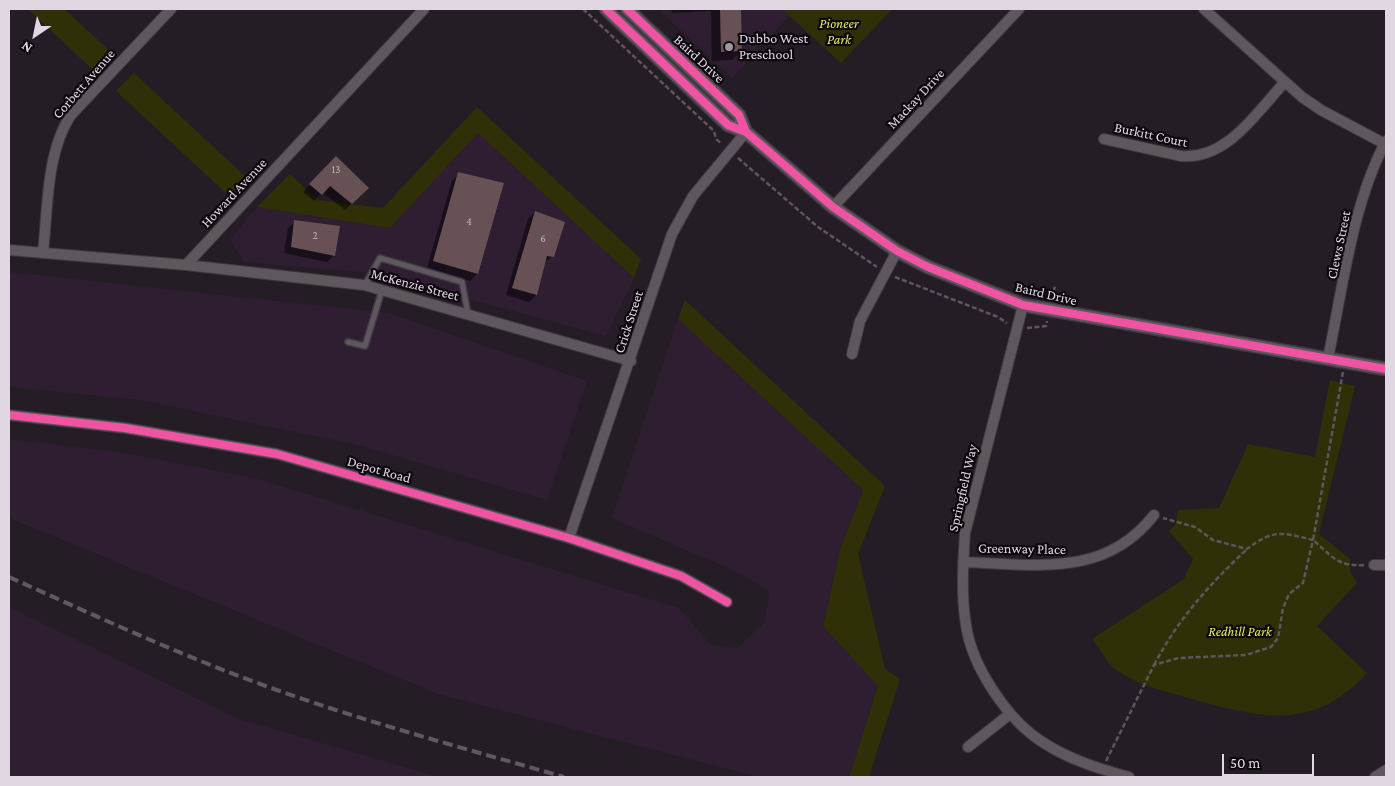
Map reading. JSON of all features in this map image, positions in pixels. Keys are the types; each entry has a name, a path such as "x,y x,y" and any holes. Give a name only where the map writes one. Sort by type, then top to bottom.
{"street":[{"name":"Corbett Avenue","path":"43,252 54,158 62,129 71,115 171,9"},
{"name":"Howard Avenue","path":"186,266 424,9"},
{"name":"Baird Drive","path":"606,9 728,125 746,132 833,207 897,251 928,267 1023,305 1386,369"},
{"name":"Baird Drive","path":"627,9 739,115 746,132"},
{"name":"Mackay Drive","path":"833,207 1019,9"},
{"path":"1204,9 1284,83 1320,110 1386,142"},
{"name":"Burkitt Court","path":"1104,139 1181,156 1194,157 1209,153 1235,136 1284,83"},
{"name":"Crick Street","path":"569,538 631,361 672,234 682,213 704,180 746,132"},
{"name":"Clews Street","path":"1328,358 1359,214 1386,142"},
{"path":"9,250 186,266"},
{"path":"852,354 860,322 897,251"},
{"name":"McKenzie Street","path":"186,266 364,286 631,361"},
{"name":"Springfield Way","path":"1023,305 965,533 963,562 966,626 979,668 1010,714 1043,743 1102,770 1129,777"},
{"name":"Depot Road","path":"9,415 124,428 277,454 569,538 682,576 727,602"},
{"name":"Greenway Place","path":"963,562 1067,565 1108,554 1143,529 1154,515"},
{"path":"1374,565 1386,565"},
{"path":"968,747 1010,714"},
{"path":"1376,777 1386,770"}],"lane":[{"path":"364,286 380,258 462,282 468,314"},
{"path":"348,342 364,346 382,290"}],"path":[{"path":"1154,665 1178,658 1246,655 1271,647 1278,638 1283,608 1289,594 1303,582 1313,540 1345,361"},
{"path":"1154,515 1195,528 1213,540 1247,549"},
{"path":"1102,770 1154,665 1181,619 1219,576 1247,549 1271,534 1289,534 1313,540 1336,561 1352,566 1374,565"}],"shaded area":[{"name":"Dubbo West Preschool","path":"658,9 782,9 789,16 732,78"},
{"path":"478,133 634,278 606,336 371,273 244,262 230,240 257,207 390,228"},
{"path":"9,272 389,313 587,381 547,500 358,445 140,400 9,387"},
{"path":"678,319 863,490 840,549 823,625 878,686 849,777 759,777 438,694 9,518 9,439 126,453 258,479 679,608 711,645 737,648 764,623 770,592 737,572 612,518"},
{"path":"9,607 239,719 439,777 9,777"}],"green space":[{"path":"28,9 64,9 111,52 94,71"},
{"name":"Pioneer Park","path":"782,9 892,9 841,63"},
{"path":"134,73 247,178 230,197 116,91"},
{"path":"477,107 641,259 634,278 478,133 390,228 257,207 290,174 317,200 383,208"},
{"path":"685,300 885,486 858,554 885,669 900,679 869,777 849,777 878,686 823,626 840,549 863,490 678,319"},
{"name":"Redhill Park","path":"1330,380 1355,386 1319,534 1350,559 1350,571 1357,583 1317,626 1367,673 1347,692 1327,705 1306,712 1285,715 1263,715 1217,706 1152,687 1133,680 1115,669 1092,639 1184,579 1193,559 1169,531 1175,525 1178,510 1219,508 1248,444 1315,457"}],"building":[{"path":"720,9 741,9 742,51 721,52"},
{"path":"336,156 369,188 352,204 330,186 322,195 309,184"},
{"path":"458,172 504,183 478,274 433,261"},
{"path":"535,211 565,222 554,257 547,256 537,295 512,288"},
{"path":"294,220 340,226 335,256 291,247"}],"railway":[{"path":"9,577 240,677 382,724 564,777"}],"cycle path":[{"path":"606,9 728,125 746,132 833,207 897,251 928,267 1023,305 1386,369"},
{"path":"627,9 739,115 746,132"},
{"path":"9,415 125,428 277,454 569,538 681,576 727,602"}],"place":[{"name":"Dubbo West Preschool","path":"729,47"}]}
